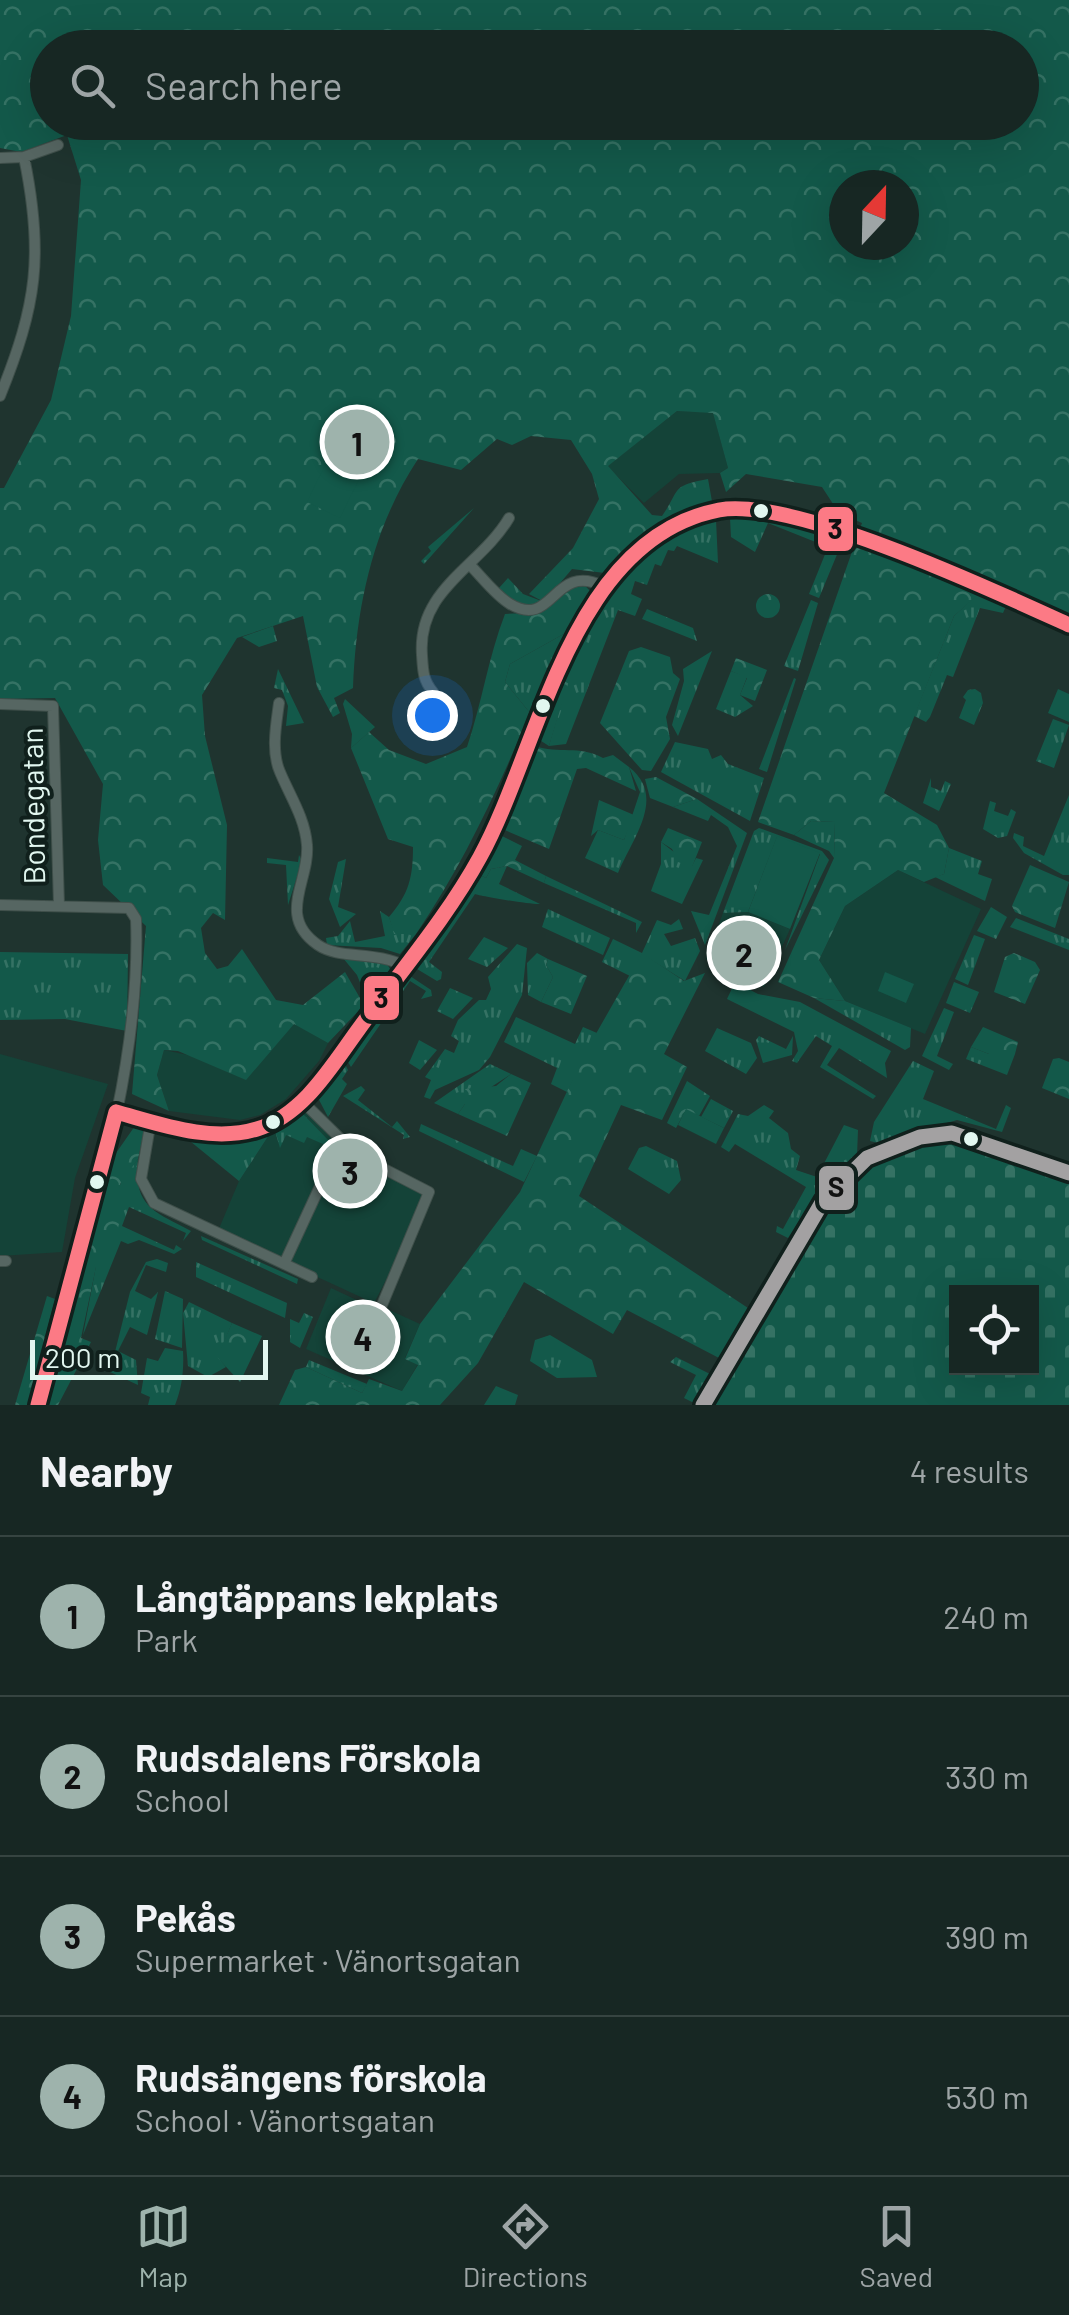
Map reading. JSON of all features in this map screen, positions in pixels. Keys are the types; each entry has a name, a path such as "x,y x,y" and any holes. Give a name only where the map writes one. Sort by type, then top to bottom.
{"street":[{"path":"0,158 24,157 58,145"},
{"path":"0,396 28,320 36,261 38,238 24,157"},
{"path":"116,1112 209,1133 239,1133 277,1120 300,1100 462,889 494,830 545,704 604,586 622,564 665,532 722,510 792,515 1069,625"},
{"path":"433,692 423,679 424,628 430,606 509,518"},
{"path":"469,564 510,604 528,611 545,606 572,580 585,578 604,586"},
{"path":"278,703 278,769 294,799 307,841 295,899 298,918 319,946 338,952 383,954 406,966"},
{"name":"Bondegatan","path":"0,704 53,706 60,905"},
{"path":"0,904 129,908 136,919 131,1027 116,1112 38,1405"},
{"path":"300,1100 340,1143 429,1192 382,1305"},
{"path":"151,1120 141,1180 154,1203 312,1277"},
{"path":"702,1405 823,1201 868,1158 920,1137 952,1133 1069,1173"},
{"path":"284,1264 340,1143"}],"shaded area":[{"path":"677,411 713,412 728,468 720,473 679,474 644,503 607,466"},
{"path":"898,870 981,909 925,1034 845,1001 819,960 845,906"},
{"path":"748,912 790,929 764,987 706,959 723,913"},
{"path":"294,1023 328,1043 319,1061 286,1099 260,1115 240,1120 169,1111 157,1075 164,1050 254,1069"},
{"path":"0,1054 108,1084 75,1178 62,1252 0,1256"},
{"path":"310,1106 341,1140 433,1190 374,1303 420,1324 405,1358 418,1364 402,1391 306,1349 331,1288 363,1303 365,1299 218,1231 239,1181 269,1135"}],"green space":[{"path":"0,0 1069,0 1069,619 988,586 954,616 884,793 937,825 949,848 944,874 924,882 898,870 845,906 819,960 845,1001 814,998 778,982 834,858 835,822 811,821 794,835 758,822 862,523 839,513 822,487 746,474 726,492 720,473 728,468 713,413 677,411 608,466 652,515 662,516 682,487 708,479 713,507 641,541 605,573 572,569 544,602 529,594 573,548 599,499 592,474 571,440 531,436 512,445 497,439 461,470 418,459 378,540 363,598 353,688 334,698 340,713 333,717 317,687 303,616 237,638 202,695 205,736 227,825 225,920 213,913 201,928 205,953 217,969 228,966 242,949 276,1000 303,1005 345,972 364,1005 328,1043 294,1024 246,1080 178,1051 164,1050 157,1075 169,1111 132,1094 146,926 103,885 98,840 103,784 55,698 0,699 0,488 4,488 51,400 71,316 81,180 69,140 1039,140 1039,30 30,30 30,140 53,140 21,152 0,148"},
{"path":"333,449 366,465 340,518 307,502"},
{"path":"474,508 424,564 421,561 431,551 428,547"},
{"path":"730,518 777,518 843,540 819,598 809,594 828,547 768,523 755,552 731,537"},
{"path":"716,520 718,563 677,546 674,551 668,550 661,566 655,564 647,585 635,581 631,594 642,599 635,616 618,610 566,744 549,746 584,637 599,604 619,576 644,552 676,533"},
{"path":"577,577 590,591 569,631 510,664 505,682 530,713 479,826 416,934 394,934 389,917 408,885 413,847 388,839 351,748 369,732 389,750 426,764 467,747 505,614 526,613"},
{"path":"508,578 523,594 544,602 525,604 510,598 499,588"},
{"path":"763,594 773,594 780,606 773,618 763,618 756,611 756,601"},
{"path":"978,594 1006,606 1003,613 980,608 953,677 947,675 926,722 914,716 954,616"},
{"path":"811,600 818,603 798,671 784,666"},
{"path":"647,609 693,628 697,641 642,619"},
{"path":"587,622 549,746 538,739"},
{"path":"273,626 277,641 259,647 242,637"},
{"path":"569,631 530,713 505,682 510,664"},
{"path":"641,647 670,657 673,673 680,679 666,717 670,739 651,771 642,770 600,723 629,651"},
{"path":"712,651 678,736 672,725 684,681 683,669"},
{"path":"736,658 767,670 755,701 740,695 747,678 731,671"},
{"path":"278,669 304,723 286,726 288,706 282,690 274,688"},
{"path":"731,671 747,677 740,695 753,706 735,717 716,709"},
{"path":"796,679 767,772 759,769"},
{"path":"1058,689 1069,694 1069,722 1048,713"},
{"path":"968,690 981,693 983,703 974,725 959,718 966,700 963,697"},
{"path":"345,699 375,727 351,748 352,734"},
{"path":"1053,719 1069,725 1054,768 1036,761"},
{"path":"675,742 708,749 712,759 721,755 728,764 764,778 750,821 661,772"},
{"path":"534,746 603,758 613,755 629,767 636,791 586,768 577,769 549,849 500,828"},
{"path":"629,767 640,779 646,804 638,832 618,873 585,858 598,830 624,840 640,792"},
{"path":"656,777 697,799 673,807 650,798 645,779"},
{"path":"931,778 931,787 941,791 945,781 951,784 939,811 923,803"},
{"path":"1069,795 1069,875 1063,875 1024,853 1013,838 1014,833 1024,837 1023,846 1044,856"},
{"path":"697,799 747,833 705,945 691,911 709,915 737,846 728,827 711,815 708,821 673,807"},
{"path":"599,800 634,815 624,840 598,830 591,836"},
{"path":"990,801 996,803 994,811 1008,816 1011,809 1016,812 1007,836 998,838 983,829"},
{"path":"811,821 835,822 834,858 829,851 794,835"},
{"path":"668,828 702,842 692,867 678,862 672,849 661,842"},
{"path":"759,828 822,851 829,860 785,950 820,854 777,837 748,912 723,913 754,831"},
{"path":"498,834 522,846 515,860 546,876 544,883 507,866 491,869 486,878 478,874"},
{"path":"777,836 820,853 790,929 748,912"},
{"path":"661,842 692,866 696,858 703,860 682,904 651,891 661,864"},
{"path":"949,848 982,861 978,874 992,879 985,901 935,877 944,874"},
{"path":"299,855 302,861 288,905 286,865 267,863 267,858 298,862"},
{"path":"346,859 338,907 356,914 340,927 329,899 338,862"},
{"path":"1030,865 1069,882 1055,928 1015,912 1012,906"},
{"path":"507,866 499,884 540,904 475,894 429,962 442,972 441,979 437,981 417,969 417,962 478,874 486,878 491,869"},
{"path":"546,876 642,922 636,933 636,923 544,883"},
{"path":"991,907 1007,917 996,939 977,931"},
{"path":"548,909 610,938 603,955 542,927"},
{"path":"380,911 389,917 395,934 416,934 400,954 381,948 327,945 326,938 338,936 350,921 355,942 385,936"},
{"path":"1016,918 1069,939 1069,950 1010,927"},
{"path":"679,919 683,929 664,934 671,946 695,938 700,951 685,981 642,954 630,976 602,962 613,939 642,953 657,920 671,925"},
{"path":"974,935 985,939 968,985 955,979"},
{"path":"484,937 508,948 487,967 468,959"},
{"path":"517,944 527,948 522,995 490,1057 479,1070 435,1090 430,1099 424,1097 431,1080 425,1077 445,1049 454,1053 459,1041 451,1036 458,1020 479,1000 486,1000 491,989 488,977"},
{"path":"0,952 128,954 127,1031 65,1019 0,1020"},
{"path":"537,953 548,959 546,965 553,977 541,1002 528,995 527,963"},
{"path":"642,953 684,981 705,973 664,1054 687,1067 662,1120 621,1105 579,1196 748,1308 719,1358 627,1310 613,1334 524,1282 478,1363 440,1405 279,1405 295,1370 306,1367 362,1393 369,1379 402,1391 418,1365 405,1359 420,1324 520,1192 585,1053"},
{"path":"1014,953 1035,962 1040,970 1025,1004 994,992 1005,957"},
{"path":"343,958 386,962 390,969 367,1000 357,975"},
{"path":"548,959 587,976 571,1014 541,1002 553,977 546,965"},
{"path":"885,972 914,984 906,1003 878,991"},
{"path":"407,974 431,990 432,996 421,999 426,991 410,981 351,1067 345,1057"},
{"path":"735,982 758,994 800,1002 891,1051 885,1063 887,1078 839,1048 827,1065 876,1096 873,1099 820,1067 832,1046 816,1036 797,1063 792,1061 798,1051 794,1032 727,999"},
{"path":"954,982 979,992 970,1013 946,1003"},
{"path":"450,988 473,998 453,1019 437,1011"},
{"path":"814,998 845,1001 911,1028 910,1047 905,1050"},
{"path":"944,1008 954,1012 937,1056 953,1064 949,1070 922,1056"},
{"path":"516,1017 575,1044 583,1027 597,1033 567,1092 551,1084 557,1068 504,1042"},
{"path":"983,1027 1018,1042 1015,1054 989,1054 971,1047"},
{"path":"717,1028 751,1043 757,1058 746,1074 705,1051"},
{"path":"759,1036 786,1049 793,1036 792,1055 763,1063 756,1040"},
{"path":"419,1040 437,1050 420,1070 409,1063"},
{"path":"971,1047 989,1054 1015,1054 1007,1075 966,1059"},
{"path":"1053,1059 1069,1062 1069,1099 1042,1088"},
{"path":"343,1060 348,1070 342,1079 347,1084 328,1117 317,1096"},
{"path":"913,1061 934,1071 923,1099 996,1129 1006,1105 1011,1108 1002,1132 957,1120 878,1143 870,1141 874,1122"},
{"path":"490,1064 511,1074 465,1104 458,1114 434,1103"},
{"path":"511,1074 531,1083 507,1136 458,1114 465,1104 465,1089 496,1086"},
{"path":"687,1081 710,1096 699,1116 686,1110 676,1128 667,1123"},
{"path":"361,1086 365,1090 358,1100 392,1127 397,1121 410,1137 403,1139 404,1135 343,1096"},
{"path":"711,1099 733,1111 724,1128 701,1117"},
{"path":"764,1105 774,1111 769,1118 788,1133 791,1149 800,1156 796,1170 817,1177 844,1125 858,1130 857,1155 824,1182 788,1238 776,1232 777,1226 783,1229 806,1187 735,1144 729,1152 721,1147 738,1114 748,1116"},
{"path":"686,1109 724,1128 716,1144 678,1125"},
{"path":"302,1113 330,1142 330,1147 307,1137 304,1143 286,1135 280,1148 275,1131"},
{"path":"137,1123 145,1127 138,1159 120,1184 119,1224 111,1255 96,1267 81,1338 91,1342 58,1405 44,1405 107,1166"},
{"path":"421,1124 513,1166 521,1149 537,1156 524,1182 419,1131"},
{"path":"269,1135 239,1181 185,1137"},
{"path":"957,1141 996,1148 1069,1177 1069,1405 713,1405 800,1245 821,1214 862,1170 908,1150"},
{"path":"646,1146 677,1161 681,1180 669,1194 628,1169 639,1148"},
{"path":"138,1159 137,1175 143,1198 157,1212 191,1231 183,1241 186,1233 129,1207 122,1226 174,1250 176,1245 182,1249 174,1254 139,1240 128,1244 121,1241 83,1335 96,1266 114,1239 120,1185"},
{"path":"201,1236 298,1279 297,1284 202,1240"},
{"path":"157,1259 168,1263 166,1272 146,1265 135,1291 151,1299 158,1292 147,1335 130,1327 118,1351 136,1360 138,1385 110,1372 130,1292 146,1262"},
{"path":"196,1262 287,1303 285,1318 196,1277"},
{"path":"165,1291 183,1299 182,1348 155,1339"},
{"path":"47,1296 55,1299 28,1405 15,1405"},
{"path":"189,1302 232,1323 218,1357 226,1367 208,1377 188,1366 183,1313"},
{"path":"304,1313 313,1317 300,1348 290,1342 290,1319 299,1323"},
{"path":"232,1323 262,1336 240,1382 217,1357"},
{"path":"550,1335 592,1360 597,1377 557,1378 530,1361 535,1340"},
{"path":"165,1348 183,1351 182,1379 175,1405 148,1405 150,1397 141,1393 147,1358 158,1361"},
{"path":"676,1357 710,1374 694,1403 684,1398 696,1375 670,1362"},
{"path":"309,1360 367,1384 362,1393 306,1367"},
{"path":"496,1386 518,1395 515,1405 484,1405"}],"transit line":[{"name":"3","path":"116,1112 186,1130 240,1133 273,1122 315,1088 467,880 502,811 566,653 594,603 627,561 668,529 719,510 752,510 794,517 894,550 1069,625"},
{"name":"3","path":"38,1405 116,1112"},
{"name":"S","path":"703,1405 823,1201 867,1158 920,1137 952,1133 1069,1173"}],"place":[{"name":"Långtäppans lekplats","path":"357,442"},
{"name":"Rudsdalens Förskola","path":"744,953"},
{"name":"Pekås","path":"350,1171"},
{"name":"Rudsängens förskola","path":"363,1337"}]}
